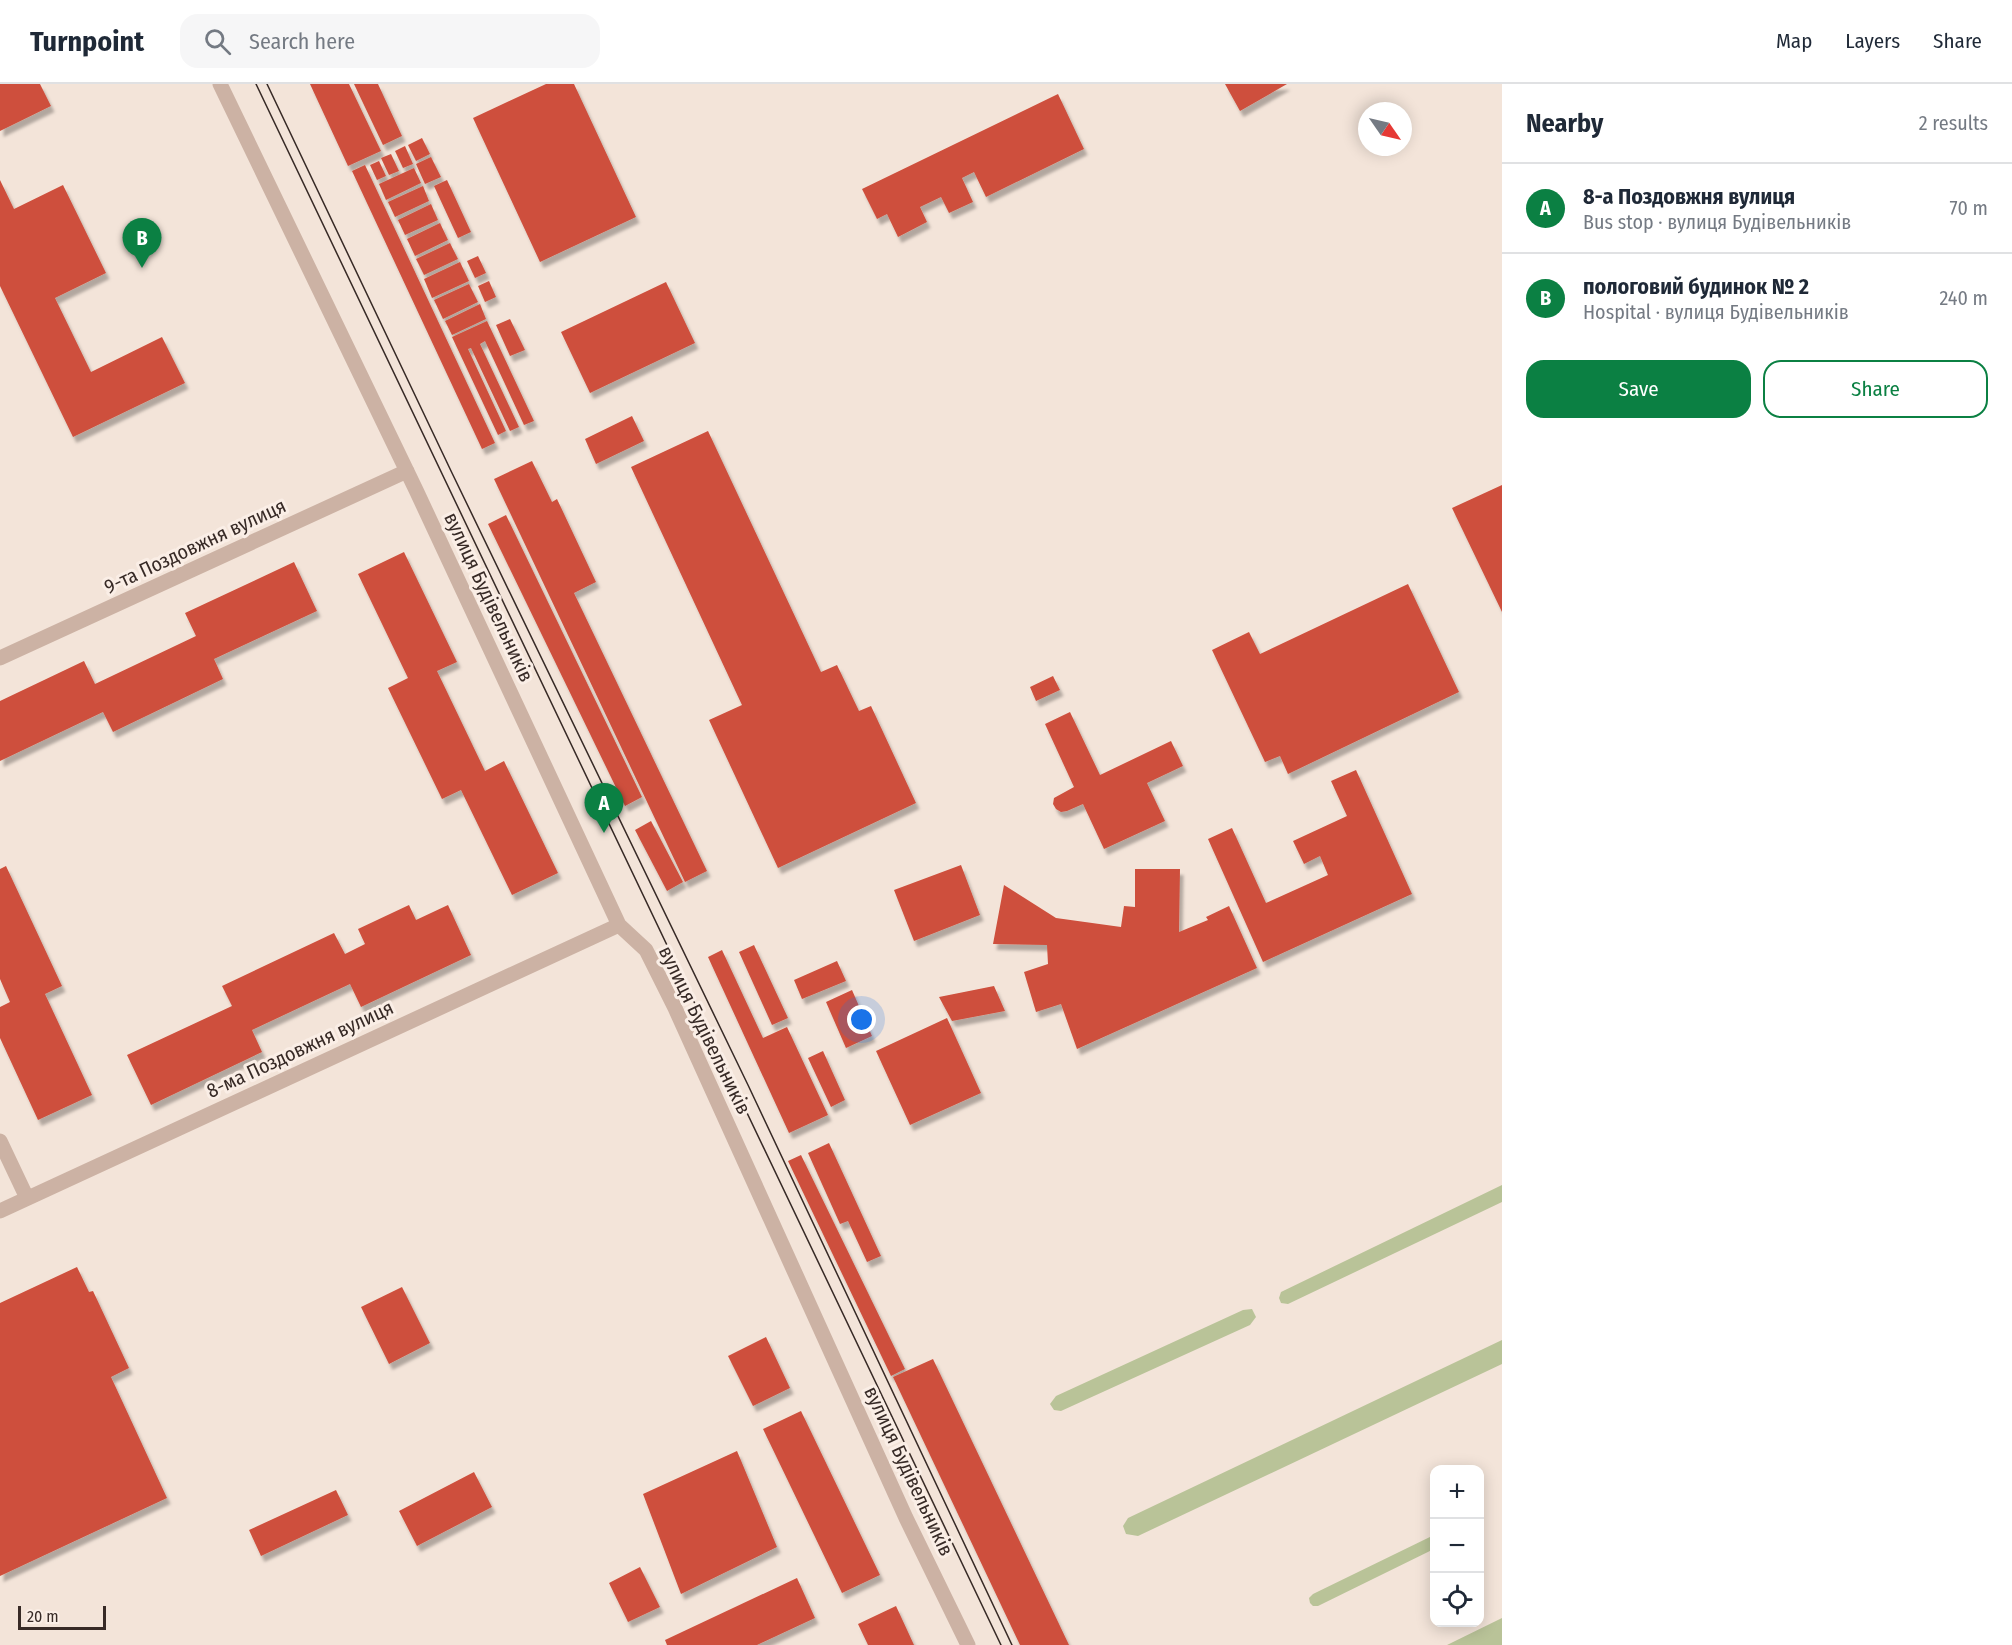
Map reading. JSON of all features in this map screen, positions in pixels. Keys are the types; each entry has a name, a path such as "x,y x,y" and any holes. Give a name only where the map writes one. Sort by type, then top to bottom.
{"street":[{"name":"вулиця Будівельників","path":"220,84 407,471 619,925 646,950 675,1008 906,1518 968,1645"},
{"name":"9-та Поздовжня вулиця","path":"0,658 407,471"},
{"name":"8-ма Поздовжня вулиця","path":"0,1211 619,925"},
{"path":"0,1141 27,1198"}],"green space":[{"path":"1502,1185 1502,1202 1288,1304 1281,1303 1279,1298 1281,1292"},
{"path":"1252,1309 1256,1317 1250,1325 1061,1411 1054,1410 1050,1404 1056,1396 1243,1310"},
{"path":"1502,1340 1502,1364 1138,1536 1126,1534 1123,1526 1128,1518"},
{"path":"1430,1537 1430,1551 1318,1606 1310,1603 1309,1598"},
{"path":"1502,1618 1502,1645 1447,1645 1484,1627"}],"building":[{"path":"0,84 40,84 51,106 0,131"},
{"path":"310,84 349,84 381,151 348,166"},
{"path":"354,84 378,84 402,136 383,145"},
{"path":"546,84 574,84 636,217 540,262 473,118"},
{"path":"1225,84 1287,84 1240,111"},
{"path":"1058,94 1084,149 986,197 974,172 962,178 973,202 949,213 941,197 920,207 927,222 898,237 887,214 877,219 862,189"},
{"path":"422,138 430,154 416,161 408,145"},
{"path":"405,146 413,164 403,168 395,151"},
{"path":"391,154 399,171 389,175 381,158"},
{"path":"431,157 441,177 425,184 416,164"},
{"path":"379,161 386,176 377,180 370,165"},
{"path":"365,165 495,443 482,449 352,171"},
{"path":"414,168 421,183 386,200 379,184"},
{"path":"0,180 14,209 63,185 106,273 55,298 91,372 162,337 185,383 73,437 0,286"},
{"path":"447,180 471,232 458,238 434,186"},
{"path":"423,186 429,201 395,217 388,202"},
{"path":"431,204 438,220 405,235 398,220"},
{"path":"440,223 448,240 415,256 407,239"},
{"path":"450,243 458,259 424,275 416,259"},
{"path":"478,256 486,273 475,278 467,261"},
{"path":"460,262 469,281 432,298 424,279"},
{"path":"489,281 496,297 485,302 478,286"},
{"path":"666,282 695,343 590,393 561,332"},
{"path":"469,284 478,302 443,319 434,300"},
{"path":"480,304 486,319 452,335 445,321"},
{"path":"510,319 525,350 510,356 496,325"},
{"path":"487,321 534,421 524,425 485,341 480,344 519,427 510,431 471,348 468,349 506,431 498,435 452,337"},
{"path":"632,416 644,441 596,464 585,439"},
{"path":"708,431 821,672 837,665 859,711 871,706 916,803 778,868 709,720 742,705 631,467"},
{"path":"532,461 552,502 557,499 596,582 574,593 707,871 685,882 494,479"},
{"path":"1502,485 1502,612 1452,508"},
{"path":"506,515 642,797 625,806 488,524"},
{"path":"404,552 457,662 437,671 485,771 504,761 558,873 512,895 461,790 442,799 388,688 408,678 358,574"},
{"path":"294,562 317,611 214,659 223,679 113,732 103,712 0,761 0,701 84,661 95,684 196,636 185,613"},
{"path":"1408,584 1459,692 1288,774 1280,756 1265,762 1212,650 1249,632 1260,654"},
{"path":"1053,676 1060,690 1036,701 1030,687"},
{"path":"1070,712 1100,775 1171,741 1183,766 1147,783 1165,821 1104,849 1083,804 1067,811 1061,812 1056,809 1053,804 1054,798 1074,787 1045,724"},
{"path":"1356,770 1412,894 1263,962 1208,839 1232,828 1266,903 1328,875 1320,856 1304,864 1293,841 1347,816 1331,781"},
{"path":"651,821 683,882 667,891 635,830"},
{"path":"961,865 980,915 914,941 894,890"},
{"path":"6,866 62,986 45,994 92,1095 38,1120 0,1038 0,1007 10,1002 0,979 0,869"},
{"path":"1135,869 1180,869 1179,932 1208,920 1206,917 1229,906 1257,968 1077,1049 1061,1004 1036,1012 1024,972 1048,964 1047,945 993,944 1004,885 1056,918 1121,927 1124,906 1135,907"},
{"path":"409,905 416,920 448,905 471,955 361,1007 350,984 252,1030 262,1052 151,1105 127,1055 232,1006 222,986 334,933 345,954 365,944 358,929"},
{"path":"754,945 788,1018 772,1025 739,952"},
{"path":"722,950 763,1038 787,1027 828,1115 789,1133 708,957"},
{"path":"837,961 846,981 802,999 794,980"},
{"path":"994,986 1005,1011 952,1021 939,997"},
{"path":"852,990 872,1036 846,1048 826,1002"},
{"path":"947,1018 981,1093 910,1125 876,1051"},
{"path":"823,1051 845,1100 831,1107 808,1058"},
{"path":"829,1143 881,1256 867,1262 848,1221 840,1224 808,1153"},
{"path":"801,1155 905,1369 891,1376 788,1161"},
{"path":"77,1267 89,1292 93,1291 129,1368 111,1377 167,1498 0,1576 0,1303"},
{"path":"402,1287 430,1343 389,1364 361,1307"},
{"path":"766,1337 790,1388 753,1406 728,1356"},
{"path":"933,1359 1069,1645 1020,1645 893,1377"},
{"path":"801,1411 880,1575 842,1593 763,1429"},
{"path":"737,1451 777,1547 681,1594 643,1494"},
{"path":"474,1472 492,1507 417,1546 399,1511"},
{"path":"336,1490 348,1515 261,1556 249,1530"},
{"path":"640,1567 660,1607 628,1622 609,1583"},
{"path":"797,1578 815,1618 757,1645 667,1645 665,1640"},
{"path":"896,1606 914,1645 868,1645 858,1624"}],"tram line":[{"path":"256,84 1001,1645"},
{"path":"267,84 748,1085 1012,1645"}],"place":[{"name":"пологовий будинок № 2","path":"142,268"},
{"name":"8-а Поздовжня вулиця","path":"604,833"}]}
